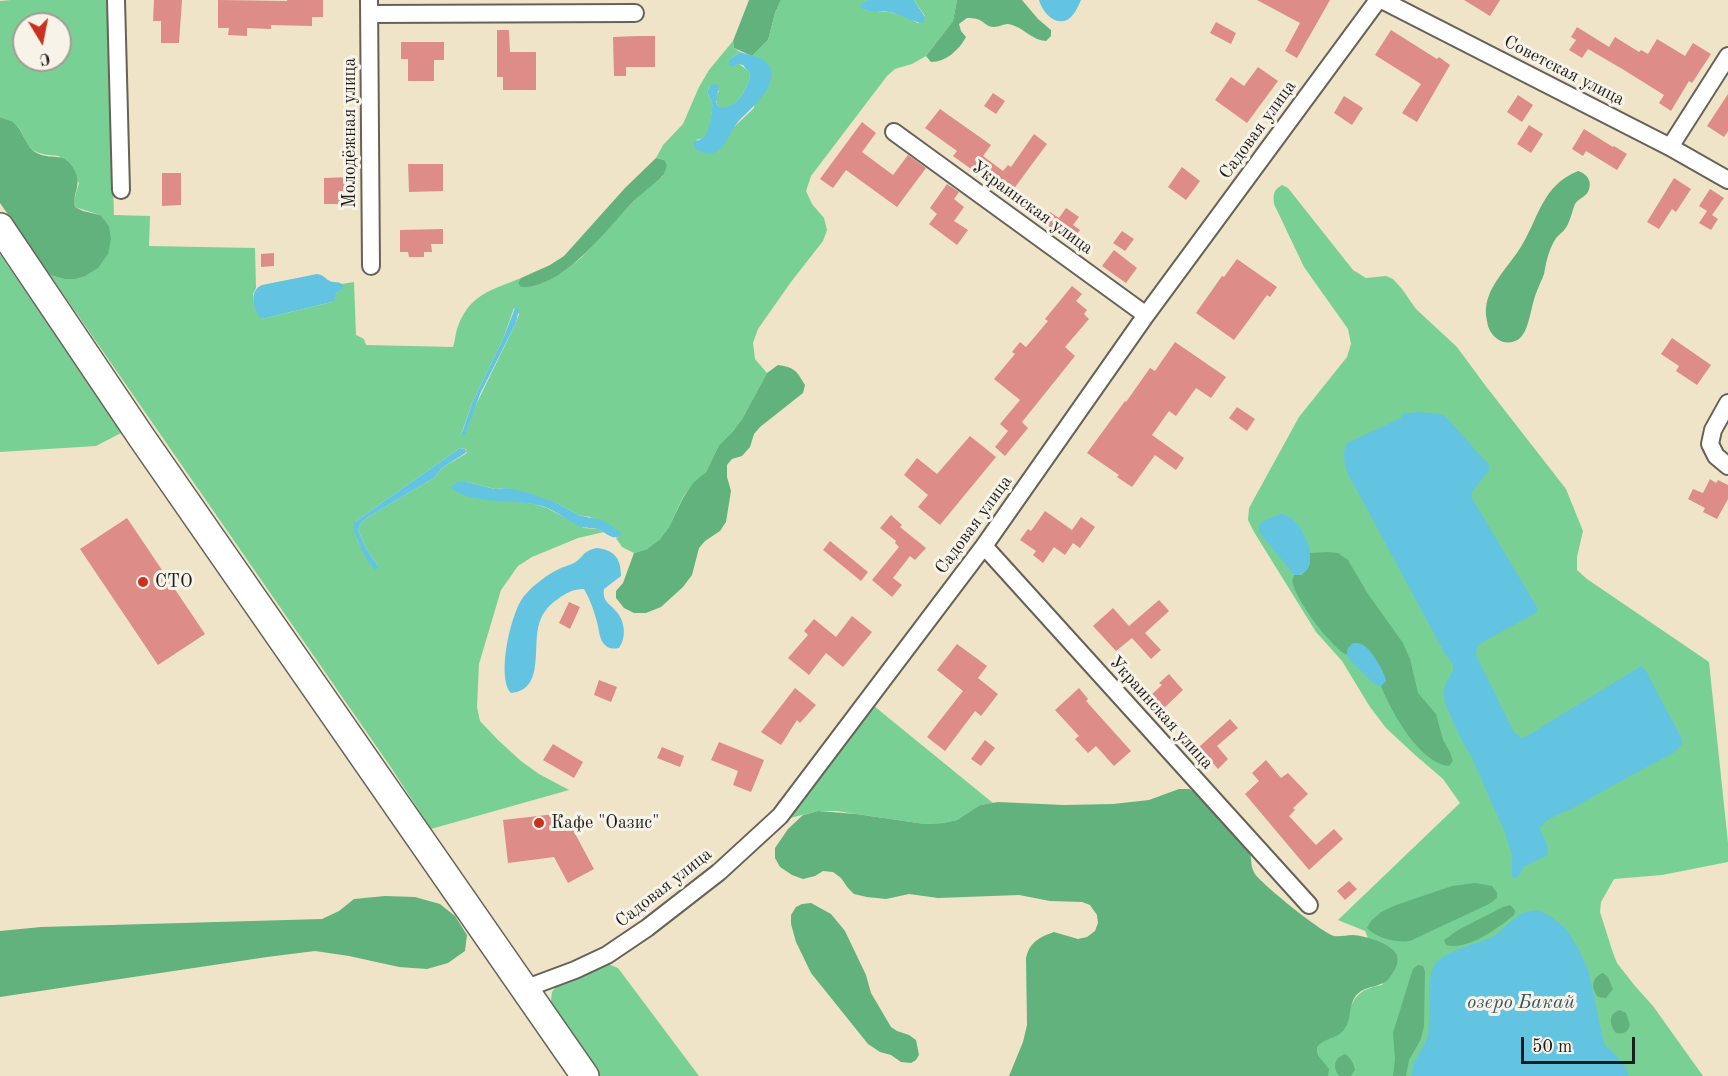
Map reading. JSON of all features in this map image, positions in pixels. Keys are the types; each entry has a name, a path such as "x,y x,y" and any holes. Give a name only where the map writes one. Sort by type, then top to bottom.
{"main road":[{"path":"0,227 149,448 585,1076"}],"street":[{"path":"116,0 121,190"},
{"name":"Советская улица","path":"1380,0 1670,147 1728,180"},
{"name":"Садовая улица","path":"524,989 607,955 647,928 719,872 780,816 984,546 1146,315 1380,0"},
{"path":"369,7 635,13"},
{"name":"Молодёжная улица","path":"369,7 371,266"},
{"path":"1670,147 1728,56"},
{"name":"Украинская улица","path":"894,132 1146,315"},
{"path":"1725,464 1716,456 1710,444 1713,430 1728,403"},
{"name":"Украинская улица","path":"984,546 1310,905"}],"green space":[{"path":"107,0 114,215 150,216 149,246 255,248 256,288 253,300 262,319 332,302 336,293 342,289 342,284 354,282 356,335 364,339 366,345 453,347 462,317 474,301 490,291 521,278 518,283 545,282 564,271 581,258 647,187 663,176 664,160 656,158 663,145 683,124 709,70 733,41 734,48 740,52 730,59 750,74 747,85 733,104 723,109 716,101 719,91 710,86 708,93 712,105 709,131 707,135 696,140 719,150 731,130 754,108 752,56 768,40 781,0 868,0 864,2 865,10 889,12 918,23 925,16 914,0 957,0 953,21 926,56 912,64 895,69 887,76 811,176 806,191 812,204 824,218 827,230 823,241 758,329 753,343 755,359 767,373 742,419 719,445 706,472 683,497 669,527 660,539 647,549 634,553 622,547 616,538 620,536 590,517 578,515 559,504 506,488 495,489 467,482 454,484 466,495 534,504 547,508 584,528 604,532 578,538 532,557 518,566 501,590 479,664 477,707 480,721 521,761 539,774 569,790 431,829 390,766 50,275 64,279 100,215 75,207 74,200 79,183 59,156 35,151 28,145 16,125 0,117 0,1","holes":["514,308 519,314 516,323 461,435 472,403 503,339","460,448 466,449 467,453 442,468 434,478 361,523 358,530 378,566 358,542 356,521"]},
{"path":"749,0 781,0 768,40 752,56 734,48 733,41"},
{"path":"957,0 1022,0 1051,30 1051,36 1046,41 1041,40 1010,24 991,27 979,20 967,18 959,24 966,37 960,46 947,58 931,62 926,56 953,21"},
{"path":"0,117 17,125 28,145 35,152 62,158 71,164 78,181 75,207 100,215 109,226 111,239 108,254 98,268 85,276 64,279 50,275 0,203"},
{"path":"656,158 664,160 667,165 664,174 636,199 583,255 553,278 537,285 521,287 518,283 521,278 564,256 625,188"},
{"path":"1578,171 1588,178 1590,184 1588,192 1575,204 1570,221 1552,246 1523,334 1515,341 1501,341 1492,334 1488,324 1486,310 1491,290 1522,245 1549,193 1566,177"},
{"path":"1282,185 1288,188 1353,270 1366,278 1386,276 1393,279 1416,309 1457,347 1566,489 1583,531 1577,557 1577,570 1709,662 1728,862 1662,875 1614,879 1601,902 1600,912 1617,963 1653,1006 1703,1076 1328,1076 1328,1069 1318,1055 1317,1048 1321,1042 1342,1032 1358,995 1372,987 1382,985 1392,949 1368,938 1365,931 1338,920 1460,803 1443,779 1386,728 1370,707 1342,661 1316,632 1248,520 1249,508 1299,417 1347,357 1351,344 1348,329 1304,267 1274,204 1274,193"},
{"path":"0,254 123,432 96,446 0,452"},
{"path":"778,365 788,367 797,373 805,385 803,393 760,427 754,434 750,447 742,456 732,459 727,465 727,477 731,491 726,522 720,531 699,548 692,575 683,587 661,607 646,613 634,613 624,608 616,598 616,591 623,583 634,553 647,549 660,539 693,483 706,472 719,445 742,419 767,373"},
{"path":"1310,553 1338,553 1348,560 1368,594 1403,643 1410,659 1418,693 1436,714 1443,740 1453,761 1449,766 1438,763 1417,746 1399,722 1381,686 1385,681 1348,648 1347,655 1340,651 1301,601 1293,584 1294,575 1302,575 1310,564"},
{"path":"874,706 993,803 980,805 957,820 943,823 925,824 836,811 818,811 786,819"},
{"path":"1179,789 1189,789 1197,793 1248,848 1255,874 1306,918 1334,936 1353,935 1378,941 1388,946 1397,955 1396,966 1387,981 1359,993 1353,1001 1348,1023 1343,1031 1317,1048 1318,1055 1329,1069 1328,1076 1009,1076 1023,1042 1027,1025 1026,958 1030,948 1039,938 1054,932 1078,939 1087,937 1095,931 1098,923 1097,915 1090,905 1082,902 1050,901 1019,895 938,898 909,894 886,899 867,897 854,894 833,872 823,871 803,879 780,867 775,858 775,848 788,829 803,815 818,811 925,824 943,823 957,820 980,805 998,802 1064,805 1113,804 1149,800"},
{"path":"1475,883 1492,886 1497,893 1497,898 1489,904 1410,941 1387,939 1367,928 1381,912 1396,905 1452,886"},
{"path":"385,896 415,897 440,904 455,916 467,935 465,951 448,963 427,969 399,967 315,951 0,997 0,931 41,927 322,919 339,911 354,899"},
{"path":"811,903 831,914 845,931 866,975 871,993 891,1027 916,1040 919,1055 916,1060 911,1063 901,1062 868,1044 811,973 796,942 791,915 796,907"},
{"path":"1510,905 1515,910 1514,915 1491,932 1464,945 1446,945 1444,940 1458,930"},
{"path":"606,963 618,968 699,1076 599,1076 558,1019 551,1000 552,992 557,985"},
{"path":"1418,965 1423,966 1425,972 1424,1026 1421,1039 1409,1060 1406,1076 1393,1076 1395,1059 1393,1033 1413,969"},
{"path":"1603,973 1608,977 1613,989 1606,998 1598,997 1593,987 1594,980"},
{"path":"1620,1010 1626,1013 1630,1025 1625,1032 1616,1033 1611,1020 1613,1014"},
{"path":"1345,1054 1351,1060 1355,1070 1351,1076 1339,1076 1335,1063"}],"water":[{"path":"868,0 914,0 925,17 923,23 893,13 870,11 860,7"},
{"path":"1039,0 1081,0 1072,16 1067,20 1058,21 1049,16"},
{"path":"740,52 760,58 770,66 772,75 770,83 758,101 735,126 720,149 711,154 695,149 693,143 704,137 708,130 712,106 708,93 710,86 715,84 719,86 716,102 719,107 725,107 736,102 747,86 750,74 743,65 737,64 732,67 729,65 730,59"},
{"path":"317,274 342,284 343,289 336,293 332,302 262,319 253,301 258,288 262,285"},
{"path":"515,308 519,309 516,323 480,394 465,435 461,436 472,403 503,339"},
{"path":"1419,412 1445,416 1489,465 1489,470 1472,492 1472,498 1537,607 1534,614 1483,642 1476,651 1514,732 1522,738 1527,736 1641,666 1645,669 1682,739 1682,744 1675,752 1546,821 1540,829 1547,844 1548,855 1523,867 1517,878 1512,877 1512,856 1505,833 1445,703 1445,684 1453,671 1453,665 1347,472 1345,464 1344,454 1347,443 1401,418 1401,414"},
{"path":"460,448 467,452 442,468 434,478 361,523 358,530 378,566 376,570 369,563 359,544 353,527 356,521"},
{"path":"459,482 526,492 559,504 578,515 604,521 620,532 621,536 612,537 598,529 582,527 545,507 534,504 483,500 460,494 451,488"},
{"path":"1281,514 1290,517 1304,535 1310,557 1309,567 1304,573 1294,575 1259,532 1259,525"},
{"path":"597,548 612,553 620,564 621,576 604,589 604,593 605,599 623,624 622,644 619,648 613,649 603,643 593,609 584,589 570,592 552,603 543,614 538,631 533,675 529,684 522,690 511,693 507,685 505,659 510,630 519,604 541,580 556,570 574,563 586,552"},
{"path":"1353,643 1366,647 1377,661 1386,681 1381,686 1374,684 1350,660 1347,655 1348,648"},
{"name":"озеро Бакай","path":"1537,910 1552,917 1566,929 1578,948 1588,969 1604,1044 1624,1064 1629,1076 1412,1076 1429,1030 1430,984 1433,968 1437,962 1451,952 1494,936 1523,913"}],"building":[{"path":"154,0 182,0 179,43 161,43 161,21 153,21"},
{"path":"218,0 323,0 323,17 312,17 312,26 271,25 271,29 247,28 247,36 228,35 229,28 218,28"},
{"path":"1257,0 1330,0 1297,58 1285,51 1300,23"},
{"path":"1464,0 1500,0 1490,16"},
{"path":"1216,22 1236,33 1231,44 1210,33"},
{"path":"1577,27 1609,47 1615,37 1639,52 1641,50 1648,54 1657,39 1685,56 1693,43 1711,54 1692,83 1689,81 1671,111 1659,103 1664,95 1624,70 1588,49 1582,58 1569,50 1576,40 1571,37"},
{"path":"497,30 509,30 510,52 536,52 536,90 503,90 503,77 497,77"},
{"path":"1391,30 1450,65 1417,122 1402,113 1421,84 1375,55"},
{"path":"655,36 655,67 626,67 626,76 614,76 613,37"},
{"path":"401,42 444,42 444,60 434,60 434,81 408,81 408,59 401,59"},
{"path":"1258,67 1278,81 1247,123 1215,100 1231,77 1244,86"},
{"path":"993,93 1005,101 996,114 984,106"},
{"path":"1728,94 1728,131 1724,137 1707,126"},
{"path":"1518,95 1533,105 1522,122 1507,112"},
{"path":"1344,96 1363,108 1352,125 1334,113"},
{"path":"940,109 991,145 983,156 1003,171 1008,165 1011,167 1034,134 1047,144 1007,198 953,156 957,151 925,128"},
{"path":"862,122 876,133 862,152 893,175 908,155 926,168 897,207 846,170 833,188 820,179"},
{"path":"1529,125 1543,134 1531,153 1517,144"},
{"path":"1584,129 1627,154 1617,170 1586,151 1583,156 1572,149"},
{"path":"408,164 443,164 443,191 409,192"},
{"path":"1182,167 1200,181 1186,200 1168,187"},
{"path":"162,173 181,173 181,205 162,206"},
{"path":"351,177 351,204 324,204 324,178"},
{"path":"1674,178 1691,189 1676,212 1672,209 1659,229 1647,222"},
{"path":"947,184 959,192 954,199 964,207 954,221 968,230 957,245 929,224 937,214 930,208"},
{"path":"1710,189 1724,198 1712,215 1718,219 1711,230 1699,223 1707,211 1699,206"},
{"path":"1066,208 1079,217 1073,225 1080,230 1071,242 1043,222 1050,212 1059,218"},
{"path":"443,229 443,244 431,244 432,252 424,252 424,257 409,257 408,252 400,252 400,230"},
{"path":"1122,231 1134,239 1125,251 1113,243"},
{"path":"1114,250 1137,268 1126,283 1102,266"},
{"path":"274,253 274,266 261,267 261,254"},
{"path":"1237,259 1277,287 1270,297 1267,295 1234,340 1196,313"},
{"path":"1072,286 1082,294 1076,301 1087,310 1084,314 1089,319 1065,347 1075,356 1022,422 1028,428 1005,456 995,447 1008,431 1000,424 1020,400 994,379 1015,354 1012,352 1020,342 1026,347 1048,321 1045,319"},
{"path":"1672,338 1711,365 1697,385 1676,371 1679,366 1661,354"},
{"path":"1175,342 1226,377 1211,398 1196,388 1176,416 1169,411 1152,435 1184,458 1176,470 1155,455 1132,487 1087,453 1150,368 1155,371"},
{"path":"1237,407 1255,419 1247,431 1229,418"},
{"path":"970,436 996,457 940,525 918,507 928,495 904,475 917,458 937,474"},
{"path":"1710,479 1716,483 1718,480 1728,485 1728,499 1717,519 1703,512 1705,508 1688,499 1693,489 1703,493"},
{"path":"1045,511 1072,530 1081,517 1095,527 1080,548 1073,543 1065,555 1054,547 1043,563 1033,555 1036,551 1020,540 1028,529 1031,531"},
{"path":"891,515 902,525 900,527 926,548 915,560 910,556 893,578 902,585 892,597 872,580 899,547 896,541 880,528"},
{"path":"127,518 205,634 158,665 80,549"},
{"path":"830,541 868,572 861,581 823,550"},
{"path":"1159,600 1169,611 1145,633 1161,650 1151,659 1132,638 1116,651 1093,626 1113,608 1129,626"},
{"path":"569,602 580,607 570,629 559,623"},
{"path":"852,616 872,632 843,667 826,653 809,675 788,658 808,635 804,631 814,619 836,637"},
{"path":"957,644 987,666 978,678 998,694 981,716 975,711 945,751 927,737 963,691 937,670"},
{"path":"1169,674 1183,690 1164,708 1151,695 1162,685 1159,683"},
{"path":"599,680 617,687 611,702 594,695"},
{"path":"795,688 816,705 800,723 797,720 781,745 761,732"},
{"path":"1079,688 1088,699 1086,701 1131,751 1114,766 1096,746 1088,753 1075,739 1079,736 1055,710"},
{"path":"1230,719 1238,728 1217,746 1228,759 1218,769 1199,747"},
{"path":"985,740 995,748 981,766 971,759"},
{"path":"719,742 764,760 751,792 733,785 738,771 711,760"},
{"path":"553,744 583,762 574,778 543,760"},
{"path":"662,747 684,756 680,767 657,758"},
{"path":"1266,760 1281,778 1288,773 1308,794 1293,808 1295,810 1289,816 1316,845 1334,829 1343,839 1309,870 1245,794 1259,781 1252,773"},
{"path":"564,813 594,869 568,883 554,857 508,863 503,820"},
{"path":"1349,881 1357,889 1345,900 1337,891"}],"place":[{"name":"СТО","path":"143,582"},
{"name":"Кафе \"Оазис\"","path":"539,823"}]}
